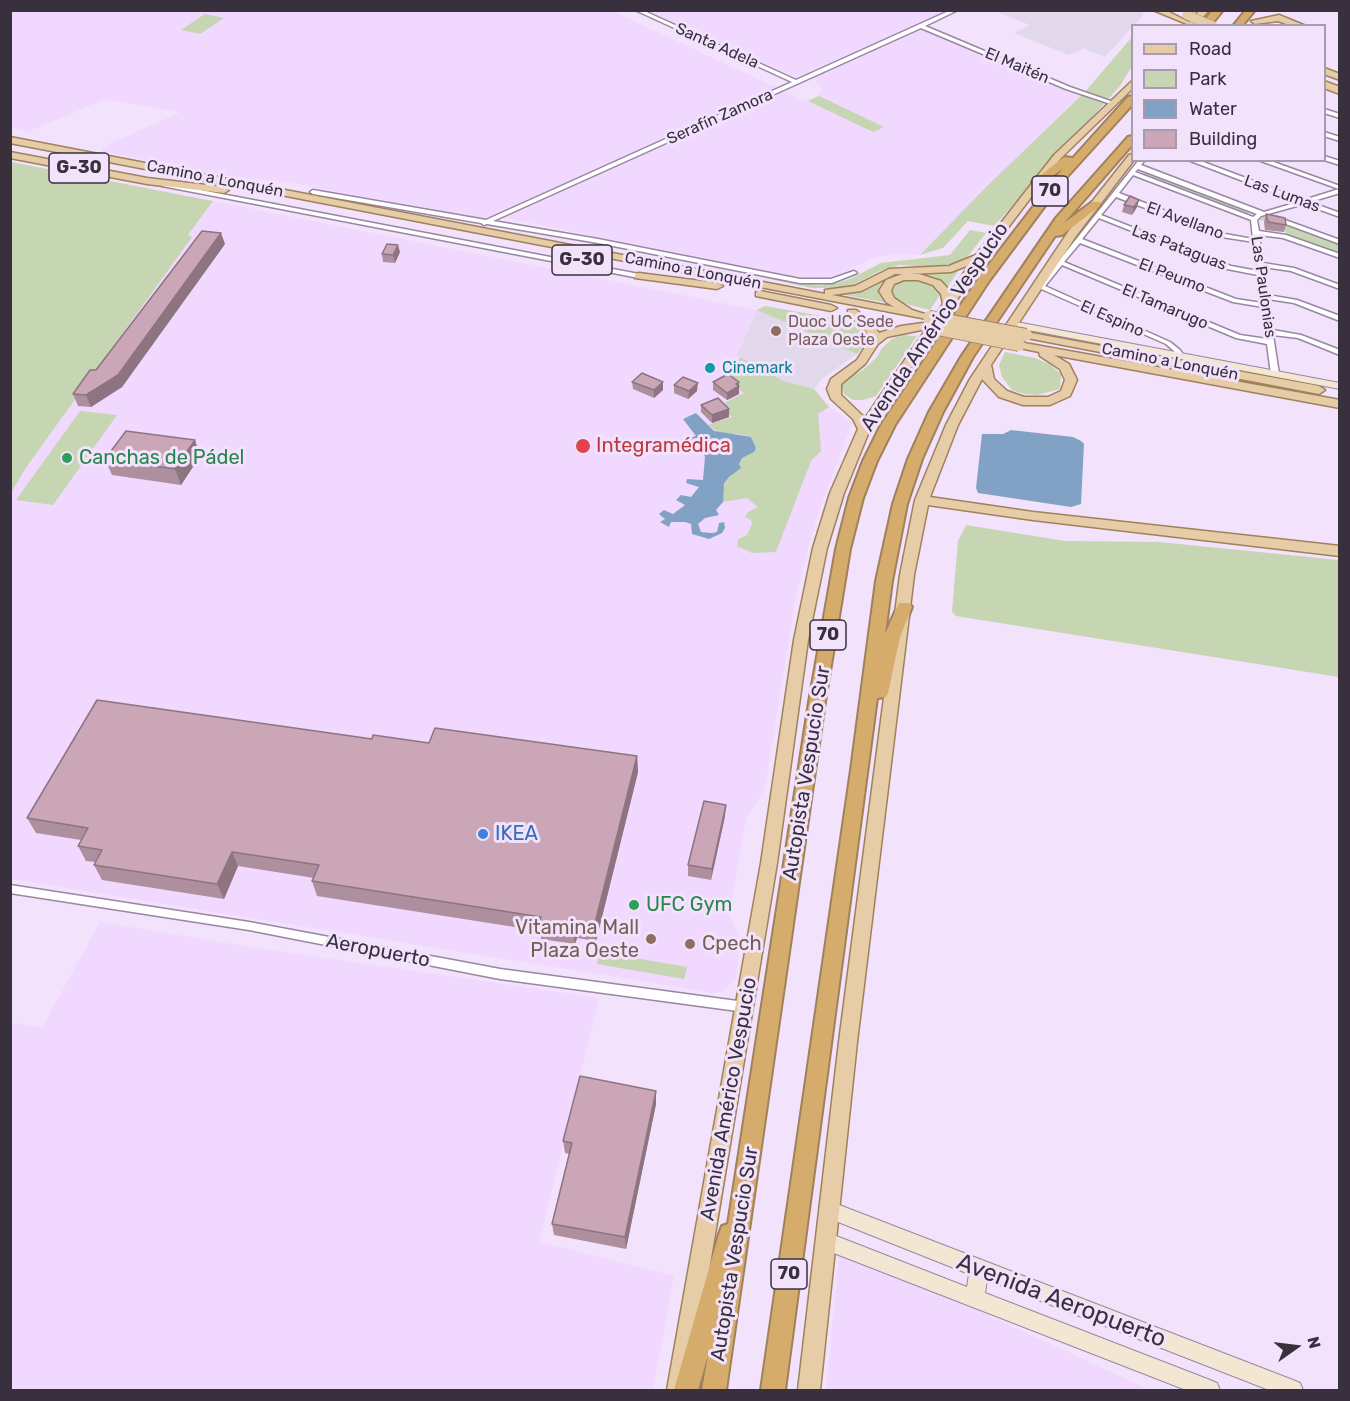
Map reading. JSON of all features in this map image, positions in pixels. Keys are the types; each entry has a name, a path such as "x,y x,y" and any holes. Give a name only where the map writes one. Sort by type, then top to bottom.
{"highway":[{"path":"1206,24 1219,10"},
{"path":"1239,24 1251,10"},
{"name":"Autopista Vespucio Sur","path":"714,1390 819,691 843,549 856,498 878,444 910,390 1006,248 1049,192 1097,136 1130,91"},
{"path":"1036,184 1097,136"},
{"name":"70","path":"773,1390 860,770 884,581 894,528 925,435 947,391 1041,246 1075,202 1131,140"},
{"path":"1041,246 1097,210"},
{"path":"860,770 874,722 892,637 904,607"},
{"path":"686,1390 749,1167"}],"main road":[{"path":"1151,10 1160,22"},
{"path":"1157,10 1189,22"},
{"path":"1189,22 1205,10"},
{"path":"1253,23 1264,10"},
{"path":"1289,10 1309,24"},
{"path":"1176,11 1189,22"},
{"path":"1253,23 1280,18 1296,24"},
{"name":"Avenida Américo Vespucio","path":"678,1390 771,852 801,640 820,548 837,493 864,429 981,256 1066,147 1113,103 1130,91"},
{"name":"Camino a Lonquén","path":"10,140 796,291 1022,342 1340,404"},
{"name":"Camino a Lonquén","path":"10,155 147,181 253,196 852,312 924,321"},
{"path":"809,1390 829,1210 904,607 912,545 922,500 951,425 985,365 1027,300 1136,162"},
{"path":"234,183 313,192"},
{"path":"598,241 608,254"},
{"path":"796,291 851,291 888,273 906,269 951,269 981,256"},
{"path":"639,276 717,286"},
{"path":"924,321 888,297 885,288 890,282 909,276 928,279 943,289 948,304"},
{"path":"1027,300 1041,287"},
{"path":"852,312 867,324 874,342"},
{"path":"864,429 858,417 841,403 834,393 835,382 861,362 874,342 894,331 924,321"},
{"path":"985,365 986,376 991,384 1012,398 1044,402 1066,393 1071,380 1065,367 1022,342"},
{"name":"Camino a Lonquén","path":"1022,342 1340,394"},
{"path":"841,403 866,405 882,401"},
{"path":"922,500 1033,516 1340,550"}],"street":[{"name":"Santa Adela","path":"637,10 796,82"},
{"name":"Serafín Zamora","path":"484,223 956,10"},
{"name":"El Maitén","path":"921,26 1068,87 1113,103"},
{"path":"1041,287 1079,240 1097,210 1132,173 1137,162"},
{"path":"1139,162 1340,242"},
{"name":"Las Lumas","path":"1196,162 1340,215"},
{"path":"1266,162 1340,189"},
{"path":"1132,173 1254,219"},
{"name":"Camino a Lonquén","path":"147,181 639,276"},
{"name":"Las Paulonias","path":"1275,374 1254,219 1264,213 1340,189"},
{"name":"Camino a Lonquén","path":"313,192 598,241 800,281 832,281 854,273"},
{"name":"El Avellano","path":"1114,194 1224,236 1257,241"},
{"name":"Las Pataguas","path":"1097,210 1229,268 1261,274"},
{"path":"1256,233 1284,236 1340,256"},
{"name":"El Peumo","path":"1079,240 1235,301 1266,306"},
{"name":"El Tamarugo","path":"1062,263 1238,338 1271,342"},
{"path":"1260,264 1292,269 1340,287"},
{"name":"El Espino","path":"1041,287 1168,343 1177,350 1180,356"},
{"path":"1265,297 1291,300 1340,319"},
{"name":"Camino a Lonquén","path":"1011,324 1340,386"},
{"path":"1269,332 1299,336 1340,353"},
{"name":"Aeropuerto","path":"10,890 249,926 500,974 745,1007"},
{"name":"Avenida Aeropuerto","path":"829,1210 1293,1390"},
{"name":"Avenida Aeropuerto","path":"826,1241 1210,1390"},
{"path":"975,1299 979,1270"}],"shaded area":[{"path":"11,10 612,11 805,101 817,96 823,89 813,77 921,29 1084,93 986,187 920,255 897,254 875,257 840,274 823,279 800,278 507,218 480,218 287,182 236,178 101,151 103,147 181,112 105,99 27,132 11,128"},
{"path":"1136,10 1144,14 1135,24 1131,24 1131,28 1105,57 1083,48 1069,55 1014,33 1030,25 995,11"},
{"path":"649,11 946,11 796,77"},
{"path":"213,201 757,310 737,353 783,381 814,389 829,407 852,422 816,520 796,594 765,788 746,819 729,913 740,941 736,979 725,990 715,993 11,879 10,493 191,237 188,236"},
{"name":"Duoc UC Sede Plaza Oeste","path":"757,310 857,354 822,379 814,389 783,381 737,355"},
{"path":"100,922 250,947 599,998 539,1242 674,1276 653,1390 11,1390 10,1022 42,1028"},
{"path":"840,1247 1150,1390 826,1390"}],"green space":[{"path":"205,14 224,18 200,34 181,30"},
{"path":"1131,38 1131,68 1120,86 994,226 968,221 943,248 920,255 986,187 1084,93"},
{"path":"819,96 884,127 873,132 808,101"},
{"path":"11,162 213,201 188,235 192,237 25,469 11,493"},
{"path":"1145,172 1251,210 1247,214 1143,175"},
{"path":"1264,216 1339,243 1339,255 1286,234 1283,223 1259,220"},
{"path":"970,230 986,233 965,260 950,264 932,267 900,265 882,270 851,286 836,288 812,288 760,277 818,285 838,283 881,263 950,255"},
{"path":"959,270 948,286 925,275 890,278 880,288 881,294 888,303 840,294 862,289 895,273 941,273"},
{"path":"914,279 934,286 940,295 930,310 902,303 892,296 890,291 895,283"},
{"path":"765,306 856,322 869,339 857,354 757,310"},
{"path":"903,335 917,336 876,396 853,400 844,394 841,385 847,378 863,370 892,339"},
{"path":"1005,352 1035,358 1051,365 1061,374 1060,389 1037,395 1012,390 1002,377 999,365"},
{"path":"740,357 783,381 814,389 829,407 818,414 821,451 811,461 776,552 752,553 737,546 738,539 747,535 752,524 751,520 745,517 748,512 758,507 747,498 723,502 722,490 729,477 740,468 742,458 756,448 751,437 721,434 708,425 732,417 718,406 744,393 723,378 737,366"},
{"name":"Canchas de Pádel","path":"80,411 117,415 53,505 16,500"},
{"path":"966,525 1065,541 1159,542 1339,560 1339,677 956,616 952,612 958,541"},
{"path":"600,952 687,967 684,979 597,964"}],"water":[{"path":"696,413 714,431 751,437 756,448 754,452 742,458 739,464 741,468 724,484 723,502 716,510 719,515 705,518 698,524 701,532 712,533 717,532 719,523 724,522 725,528 722,533 709,539 692,534 691,524 685,522 671,522 669,527 660,522 665,519 659,514 664,510 673,514 685,505 676,500 681,495 691,497 699,487 686,483 687,479 703,480 705,457 699,442 686,444 683,439 696,436 683,419"},
{"path":"1011,430 1073,437 1084,444 1081,504 1071,507 978,493 976,488 982,434 1003,434"}],"building":[{"path":"1130,196 1139,200 1134,207 1124,205"},
{"path":"1266,214 1285,218 1286,225 1268,222"},
{"path":"202,231 221,233 118,375 86,395 73,394 90,370 96,370"},
{"path":"387,244 398,245 393,255 382,254"},
{"path":"642,373 663,382 654,390 632,382"},
{"path":"728,374 739,382 736,384 739,386 727,393 713,382"},
{"path":"683,377 698,383 689,391 674,385"},
{"path":"718,398 729,409 712,415 701,405"},
{"path":"126,431 195,440 175,469 105,459"},
{"path":"97,700 372,739 373,735 429,743 435,728 637,756 594,927 575,924 573,930 539,924 541,917 312,881 319,865 232,852 217,884 94,865 102,850 78,846 88,828 27,818"},
{"path":"704,801 726,805 712,869 688,865"},
{"path":"580,1076 656,1091 625,1237 552,1224 572,1143 563,1141"}],"place":[{"name":"Duoc UC Sede Plaza Oeste","path":"776,331"},
{"name":"Cinemark","path":"710,368"},
{"name":"Integramédica","path":"583,446"},
{"name":"Canchas de Pádel","path":"67,458"},
{"name":"IKEA","path":"483,834"},
{"name":"UFC Gym","path":"634,905"},
{"name":"Vitamina Mall Plaza Oeste","path":"651,939"},
{"name":"Cpech","path":"690,944"}]}
